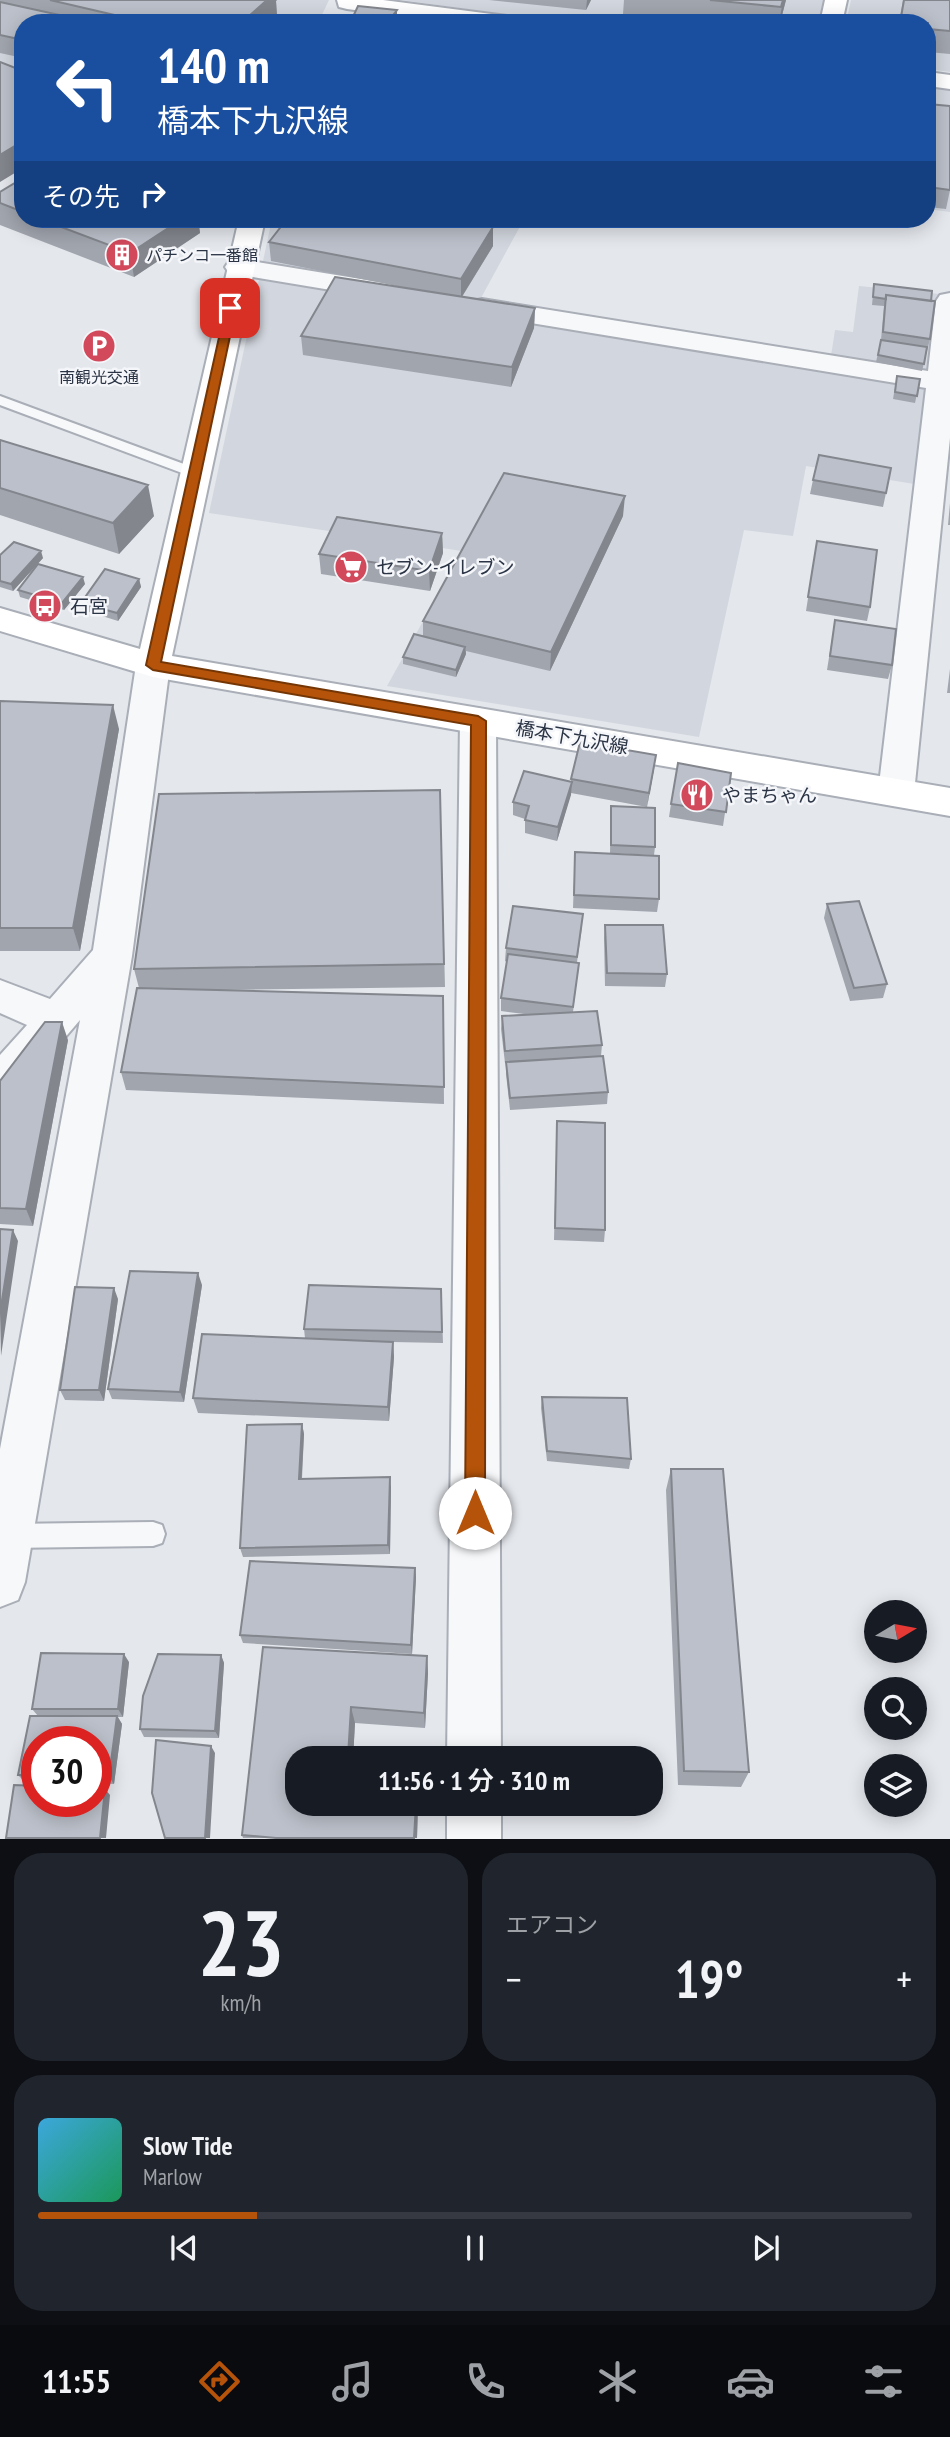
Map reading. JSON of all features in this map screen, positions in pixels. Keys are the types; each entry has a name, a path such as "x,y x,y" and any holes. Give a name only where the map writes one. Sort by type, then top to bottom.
{"street":[{"path":"348,1 442,14"},
{"path":"0,1582 112,956 153,665 250,228"},
{"path":"239,267 406,294"},
{"path":"896,793 940,382 947,351 950,301"},
{"path":"461,303 940,382"},
{"name":"橋本下九沢線","path":"0,619 153,665 950,802"},
{"path":"474,1746 478,721"},
{"path":"0,1084 112,956"},
{"path":"0,996 55,1019"},
{"path":"474,1816 474,1839"}],"lane":[{"path":"0,400 195,473"},
{"path":"8,1536 153,1534"}],"shaded area":[{"path":"0,0 329,0 322,14 14,14 14,86 0,81"},
{"path":"401,0 824,0 821,14 503,14"},
{"path":"851,0 950,0 950,72 936,70 936,14 848,14"},
{"path":"936,87 950,89 950,212 936,210"},
{"path":"270,228 519,228 475,309 829,369 835,330 853,332 859,286 939,294 914,484 806,466 793,536 744,530 699,737 387,686 462,551 209,513"}],"building":[{"path":"50,0 267,0 251,14 110,14"},
{"path":"710,0 783,0 781,7"},
{"path":"904,0 950,0 950,31 936,30 936,14 902,14"},
{"path":"0,2 55,14 14,14 14,38 0,35"},
{"path":"358,6 397,10 394,14 354,14"},
{"path":"0,62 14,67 14,146 0,155"},
{"path":"936,105 950,106 950,190 936,188"},
{"path":"14,183 14,208 0,203 0,192"},
{"path":"64,228 168,228 130,253"},
{"path":"280,228 492,228 461,279 269,242"},
{"path":"335,277 535,308 512,367 301,336"},
{"path":"874,284 932,291 931,301 886,295 886,299 873,297"},
{"path":"886,295 935,301 930,339 883,332"},
{"path":"881,340 927,347 924,364 878,355"},
{"path":"897,376 920,379 917,396 895,392"},
{"path":"0,440 148,485 113,523 0,488"},
{"path":"819,455 891,468 886,493 813,480"},
{"path":"504,473 625,496 551,652 423,621"},
{"path":"337,517 442,533 429,571 319,554"},
{"path":"817,541 877,550 870,607 808,597"},
{"path":"14,542 41,551 11,584 0,581 0,555"},
{"path":"38,564 83,577 62,603 18,590"},
{"path":"105,569 139,579 117,613 81,603"},
{"path":"835,620 896,629 892,665 830,656"},
{"path":"414,634 465,647 456,670 403,657"},
{"path":"0,701 113,705 73,928 0,928"},
{"path":"580,742 656,755 649,793 571,779"},
{"path":"678,763 731,773 726,812 671,804"},
{"path":"524,771 572,782 558,827 525,820 529,806 513,802"},
{"path":"440,790 444,964 134,969 159,794"},
{"path":"611,806 655,808 655,847 611,845"},
{"path":"575,852 659,856 659,899 574,895"},
{"path":"859,901 887,984 854,988 827,904"},
{"path":"513,906 583,914 577,957 506,948"},
{"path":"605,925 663,925 667,974 607,973"},
{"path":"508,954 579,963 573,1007 501,998"},
{"path":"137,988 443,996 444,1087 121,1072"},
{"path":"597,1011 602,1045 505,1051 502,1016"},
{"path":"45,1022 62,1022 26,1209 0,1208 0,1081"},
{"path":"603,1056 608,1092 510,1098 506,1062"},
{"path":"557,1121 605,1123 605,1230 555,1228"},
{"path":"0,1229 13,1230 0,1313"},
{"path":"130,1271 198,1273 180,1392 108,1389"},
{"path":"309,1285 441,1289 442,1332 304,1329"},
{"path":"75,1287 114,1288 99,1390 60,1390"},
{"path":"202,1334 393,1342 388,1407 193,1398"},
{"path":"542,1397 627,1398 631,1459 547,1451"},
{"path":"302,1424 299,1479 390,1477 388,1545 240,1548 247,1425"},
{"path":"671,1469 723,1469 749,1772 684,1771"},
{"path":"250,1561 415,1568 411,1645 240,1635"},
{"path":"263,1647 427,1656 424,1713 351,1707 349,1746 285,1746 285,1816 415,1816 414,1838 276,1838 242,1835"},
{"path":"41,1653 124,1654 118,1709 32,1709"},
{"path":"158,1654 221,1655 215,1731 140,1729 143,1696"},
{"path":"30,1716 117,1716 112,1754 112,1726 28,1726"},
{"path":"156,1740 211,1746 205,1838 165,1838 152,1793"},
{"path":"14,1785 21,1785 21,1817 102,1817 100,1838 6,1838"}],"place":[{"name":"パチンコ一番館","path":"122,255"},
{"name":"南観光交通","path":"99,346"},
{"name":"セブン-イレブン","path":"351,567"},
{"name":"石宮","path":"45,606"},
{"name":"やまちゃん","path":"697,795"}],"route":[{"path":"230,308 153,665 478,721 475,1513"}]}
